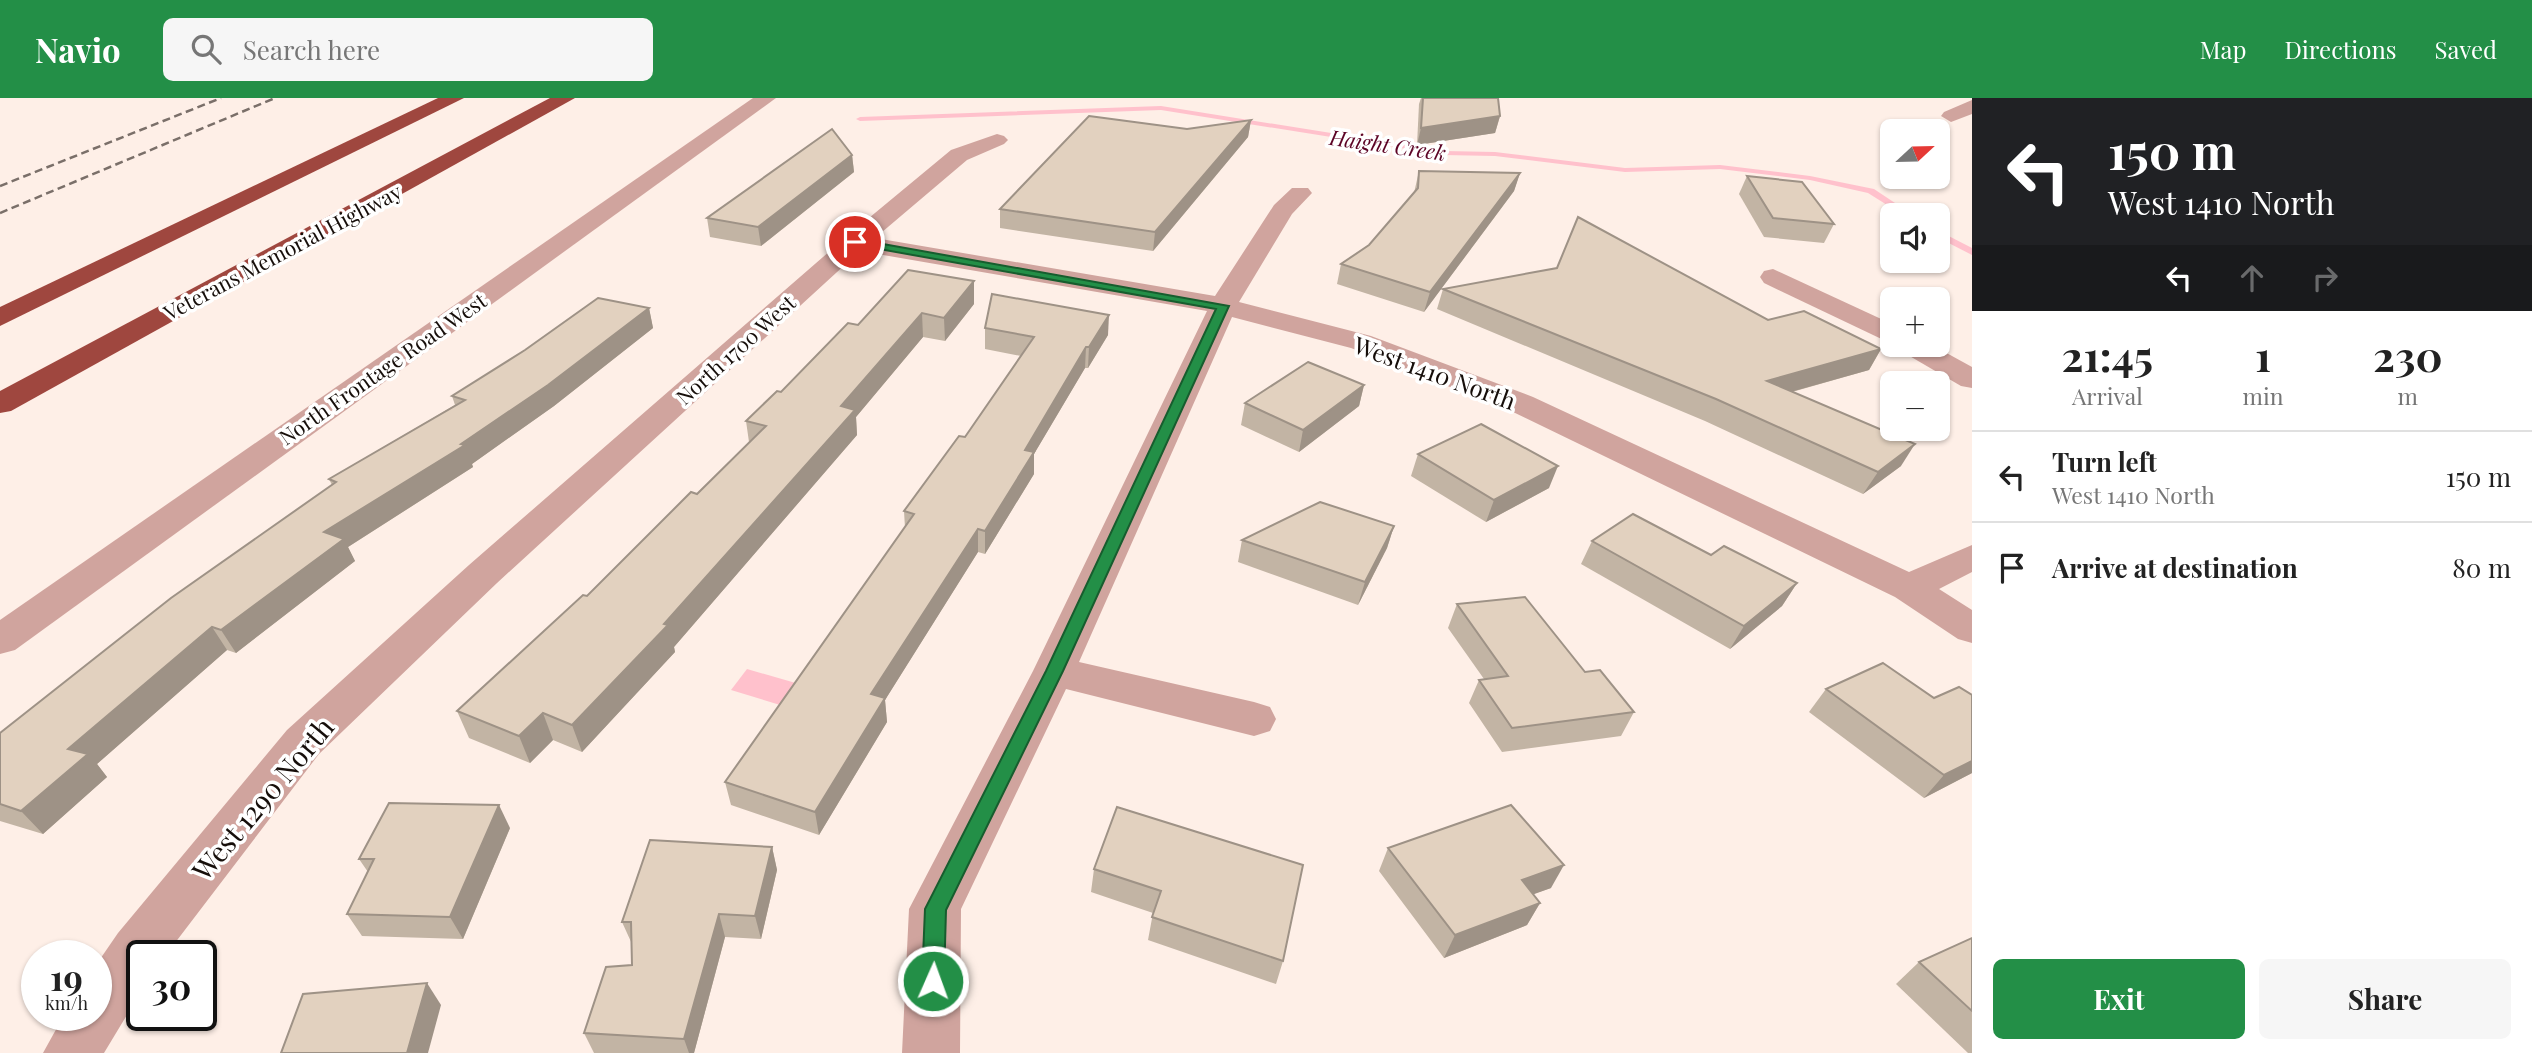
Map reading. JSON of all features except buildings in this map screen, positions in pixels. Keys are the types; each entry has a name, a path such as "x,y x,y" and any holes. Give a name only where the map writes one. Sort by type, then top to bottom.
{"highway":[{"path":"0,318 454,98"},
{"name":"Veterans Memorial Highway","path":"0,404 565,98"}],"street":[{"name":"North Frontage Road West","path":"0,640 766,98"},
{"path":"1951,116 1972,106"},
{"name":"North 1700 West","path":"482,574 855,242 958,155 997,140"},
{"path":"931,1053 935,909 1054,671 1223,306 1282,210 1300,193"},
{"name":"West 1410 North","path":"855,242 1223,306 1361,342 1522,404 1909,588 1972,629"},
{"path":"1773,277 1880,329"},
{"path":"1933,357 1972,379"},
{"path":"1909,588 1972,557"},
{"name":"West 1290 North","path":"112,989 136,950 303,742 482,574"},
{"path":"1054,671 1254,719"},
{"name":"West 1290 North","path":"72,1053 86,1031"}],"shaded area":[{"path":"747,669 806,686 790,708 731,690"}],"waterway":[{"name":"Haight Creek","path":"860,119 1161,108 1444,153 1495,154 1625,170 1720,167 1810,178 1871,191 1890,203"},
{"name":"Haight Creek","path":"1950,240 1972,252"}],"railway":[{"path":"0,186 221,98"},
{"path":"0,213 275,98"}],"route":[{"path":"855,242 1223,306 1054,671 935,909 933,981"}]}
